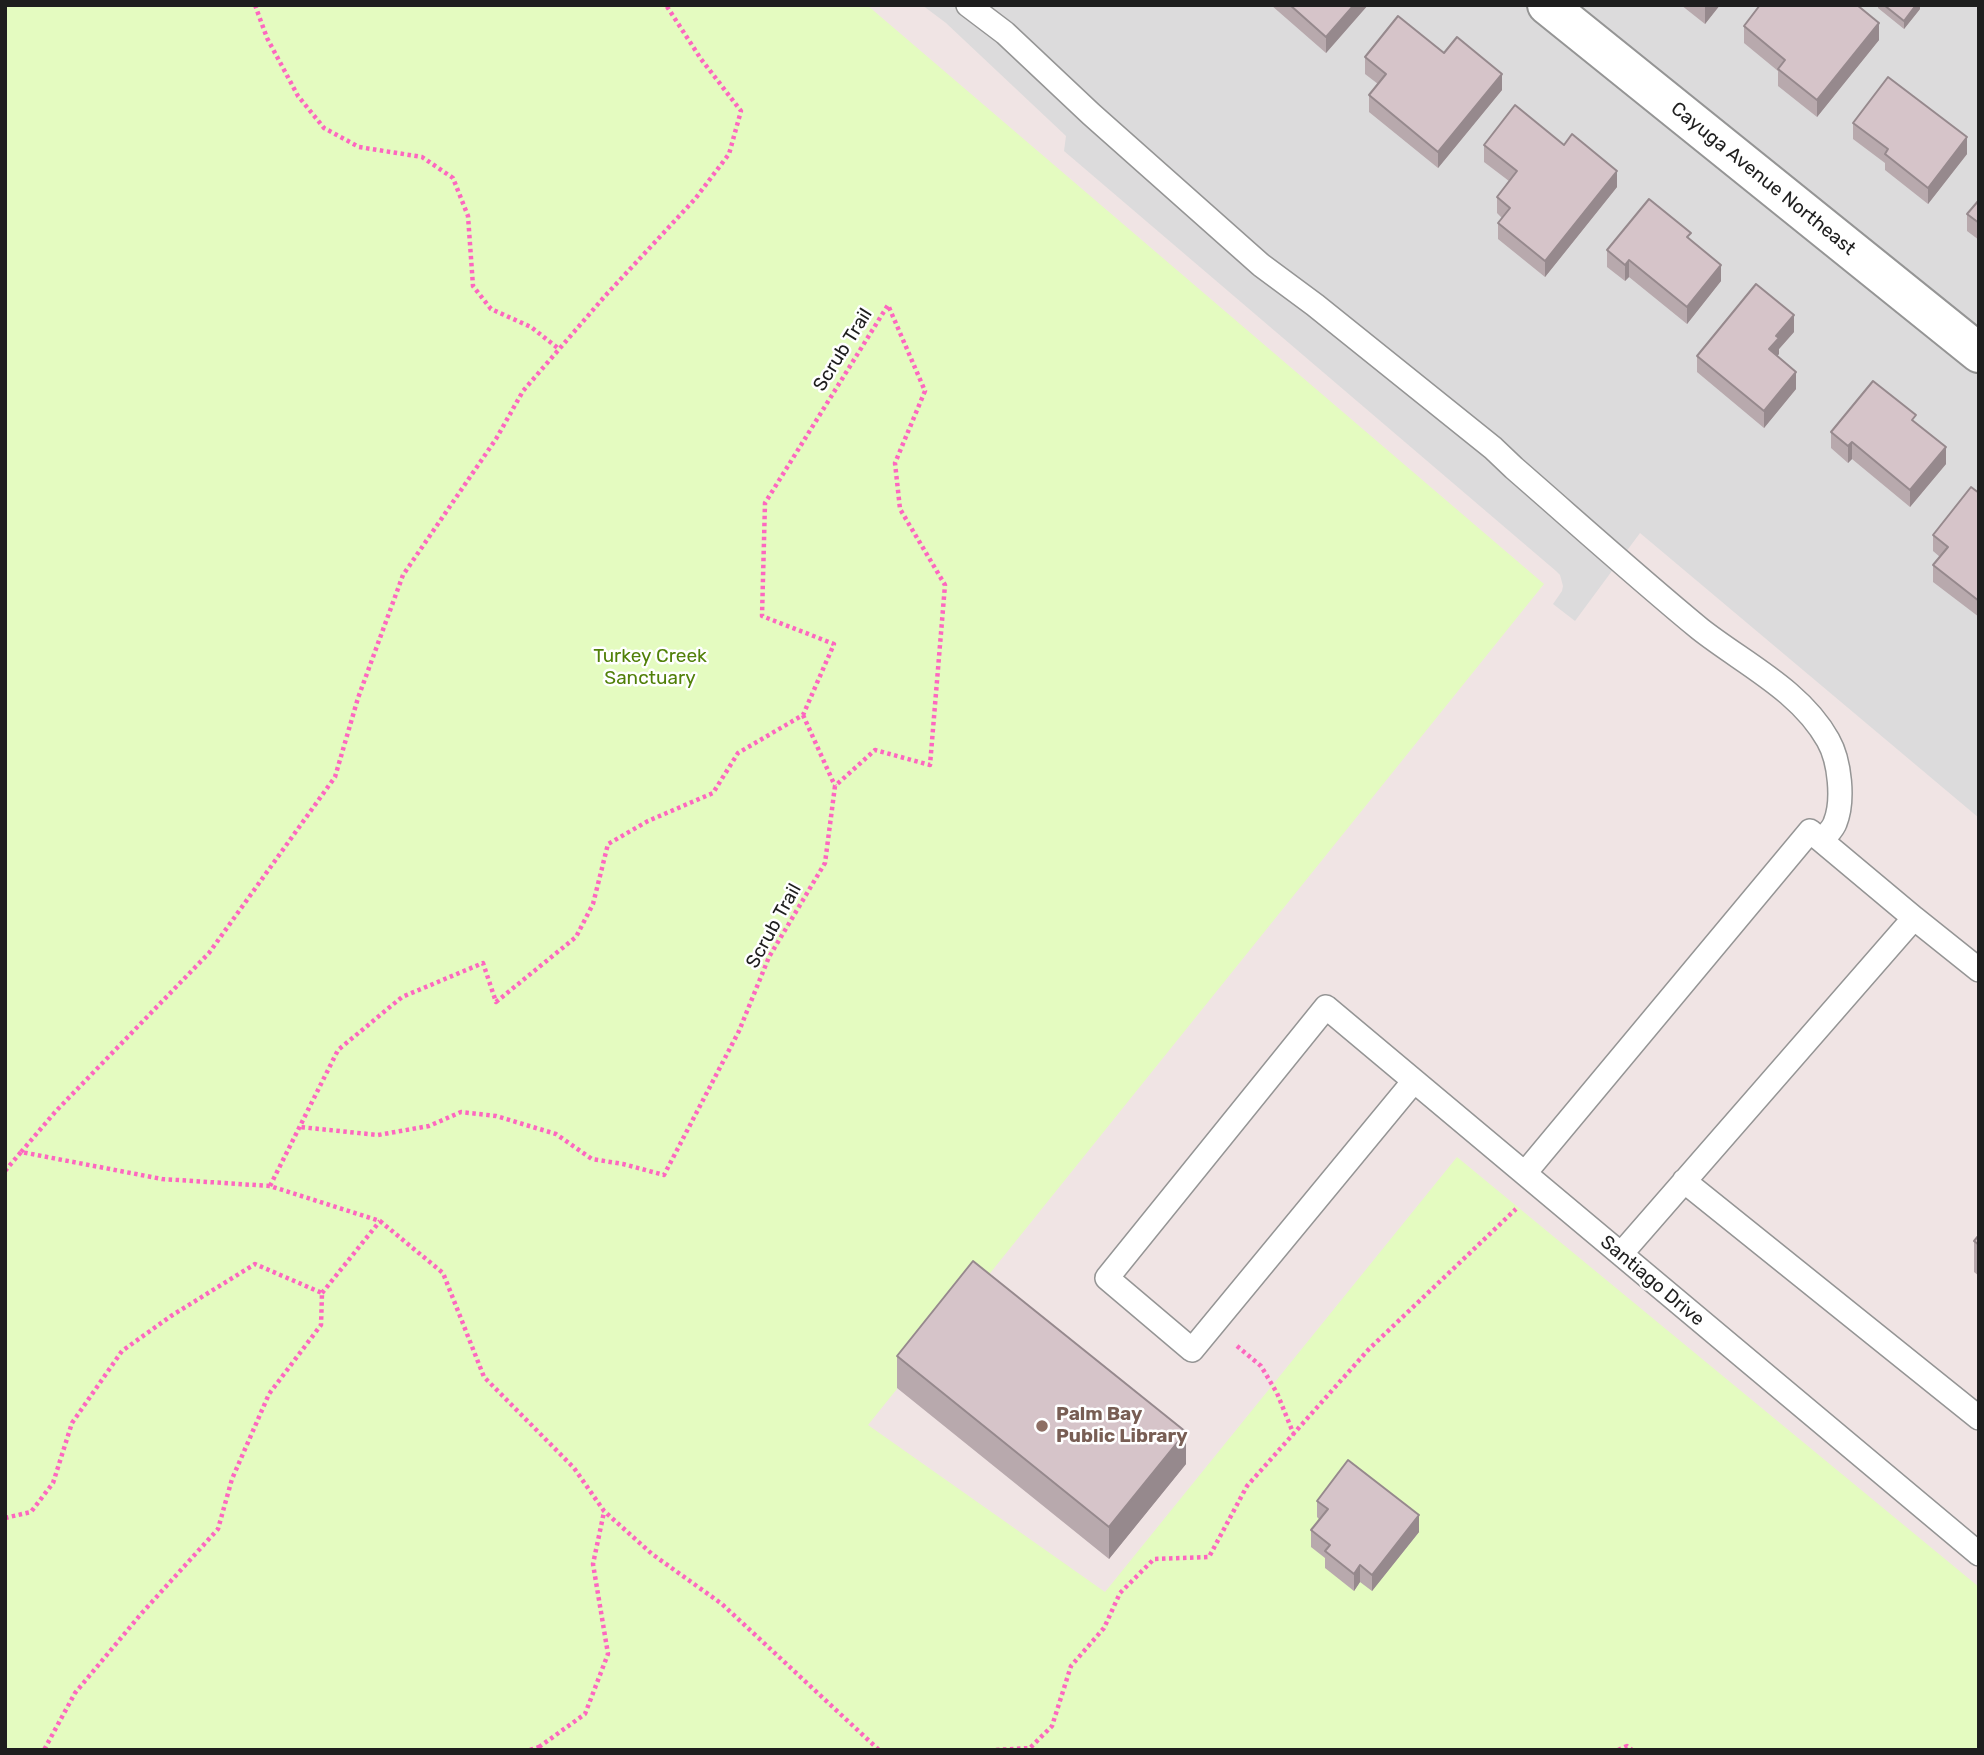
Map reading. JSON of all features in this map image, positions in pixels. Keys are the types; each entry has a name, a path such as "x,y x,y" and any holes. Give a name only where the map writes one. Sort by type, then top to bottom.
{"street":[{"name":"Cayuga Avenue Northeast","path":"1548,5 1979,353"}],"lane":[{"path":"968,5 1005,33 1091,114 1261,265 1493,448 1694,624 1795,700 1814,719 1830,742 1837,767 1841,792 1835,824 1822,841"},
{"path":"1532,1180 1810,831 1979,970"},
{"path":"1621,1254 1914,918"},
{"name":"Santiago Drive","path":"1214,1325 1192,1350 1107,1278 1326,1007 1979,1554"},
{"path":"1214,1325 1414,1081"},
{"path":"1684,1181 1979,1418"}],"path":[{"path":"255,5 267,38 298,96 324,128 359,147 422,157 453,178 468,216 473,286 491,309 531,327 559,349"},
{"path":"5,1171 56,1111 209,953 335,777 358,698 404,575 496,439 523,391 605,296 695,199 729,154 741,111 701,59 666,5"},
{"name":"Scrub Trail","path":"300,1127 378,1135 429,1126 461,1112 496,1116 556,1134 592,1159 664,1175 739,1031 769,957 825,863 835,786 875,750 930,765 945,585 900,509 895,463 925,391 888,305 765,503 762,617 834,644 803,715"},
{"path":"270,1186 338,1051 402,997 483,963 496,1002 576,937 593,904 608,844 648,821 713,793 738,753 803,715 835,786"},
{"path":"21,1152 162,1179 270,1186 380,1221 443,1273 484,1377 573,1468 604,1511 652,1554 722,1604 879,1750"},
{"path":"996,1750 1030,1748 1052,1726 1072,1666 1104,1628 1120,1593 1154,1559 1209,1557 1247,1486 1369,1349 1532,1180"},
{"path":"44,1750 75,1693 141,1614 218,1529 232,1479 269,1394 321,1325 322,1293 380,1221"},
{"path":"5,1518 31,1512 53,1483 72,1423 122,1351 171,1316 255,1264 322,1293"},
{"path":"1214,1325 1261,1366 1277,1393 1294,1435"},
{"path":"530,1750 540,1748 585,1714 608,1654 593,1564 604,1511"},
{"path":"1619,1750 1627,1746 1632,1750"}],"shaded area":[{"path":"922,5 1979,5 1979,818 1640,533 1575,621 1553,604 1563,586 1556,571 1064,151 1066,136 946,23"}],"green space":[{"name":"Turkey Creek Sanctuary","path":"5,5 867,5 1544,584 868,1425 1105,1592 1457,1157 1979,1587 1979,1750 5,1750"}],"building":[{"path":"1290,5 1354,5 1326,37"},
{"path":"1760,5 1857,5 1879,23 1817,100 1778,69 1785,60 1744,26"},
{"path":"1884,5 1916,5 1904,21"},
{"path":"1398,16 1444,53 1457,37 1502,74 1438,152 1369,95 1386,74 1365,57"},
{"path":"1888,77 1967,137 1928,188 1885,154 1888,149 1853,123"},
{"path":"1515,105 1564,145 1572,134 1617,171 1545,261 1498,223 1510,208 1497,197 1517,171 1484,145"},
{"path":"1649,199 1691,233 1687,237 1721,265 1687,307 1629,260 1625,265 1607,250"},
{"path":"1979,200 1979,223 1967,214"},
{"path":"1756,284 1794,315 1769,349 1796,372 1764,411 1697,356"},
{"path":"1873,381 1916,415 1912,420 1946,447 1910,490 1852,442 1848,446 1831,432"},
{"path":"1971,487 1979,493 1979,601 1933,565 1948,547 1933,535"},
{"name":"Palm Bay Public Library","path":"973,1261 1186,1432 1109,1527 897,1356"},
{"path":"1348,1460 1419,1515 1372,1575 1360,1565 1354,1574 1325,1551 1330,1545 1311,1530 1328,1509 1317,1501"}],"place":[{"name":"Palm Bay Public Library","path":"1042,1426"}]}
